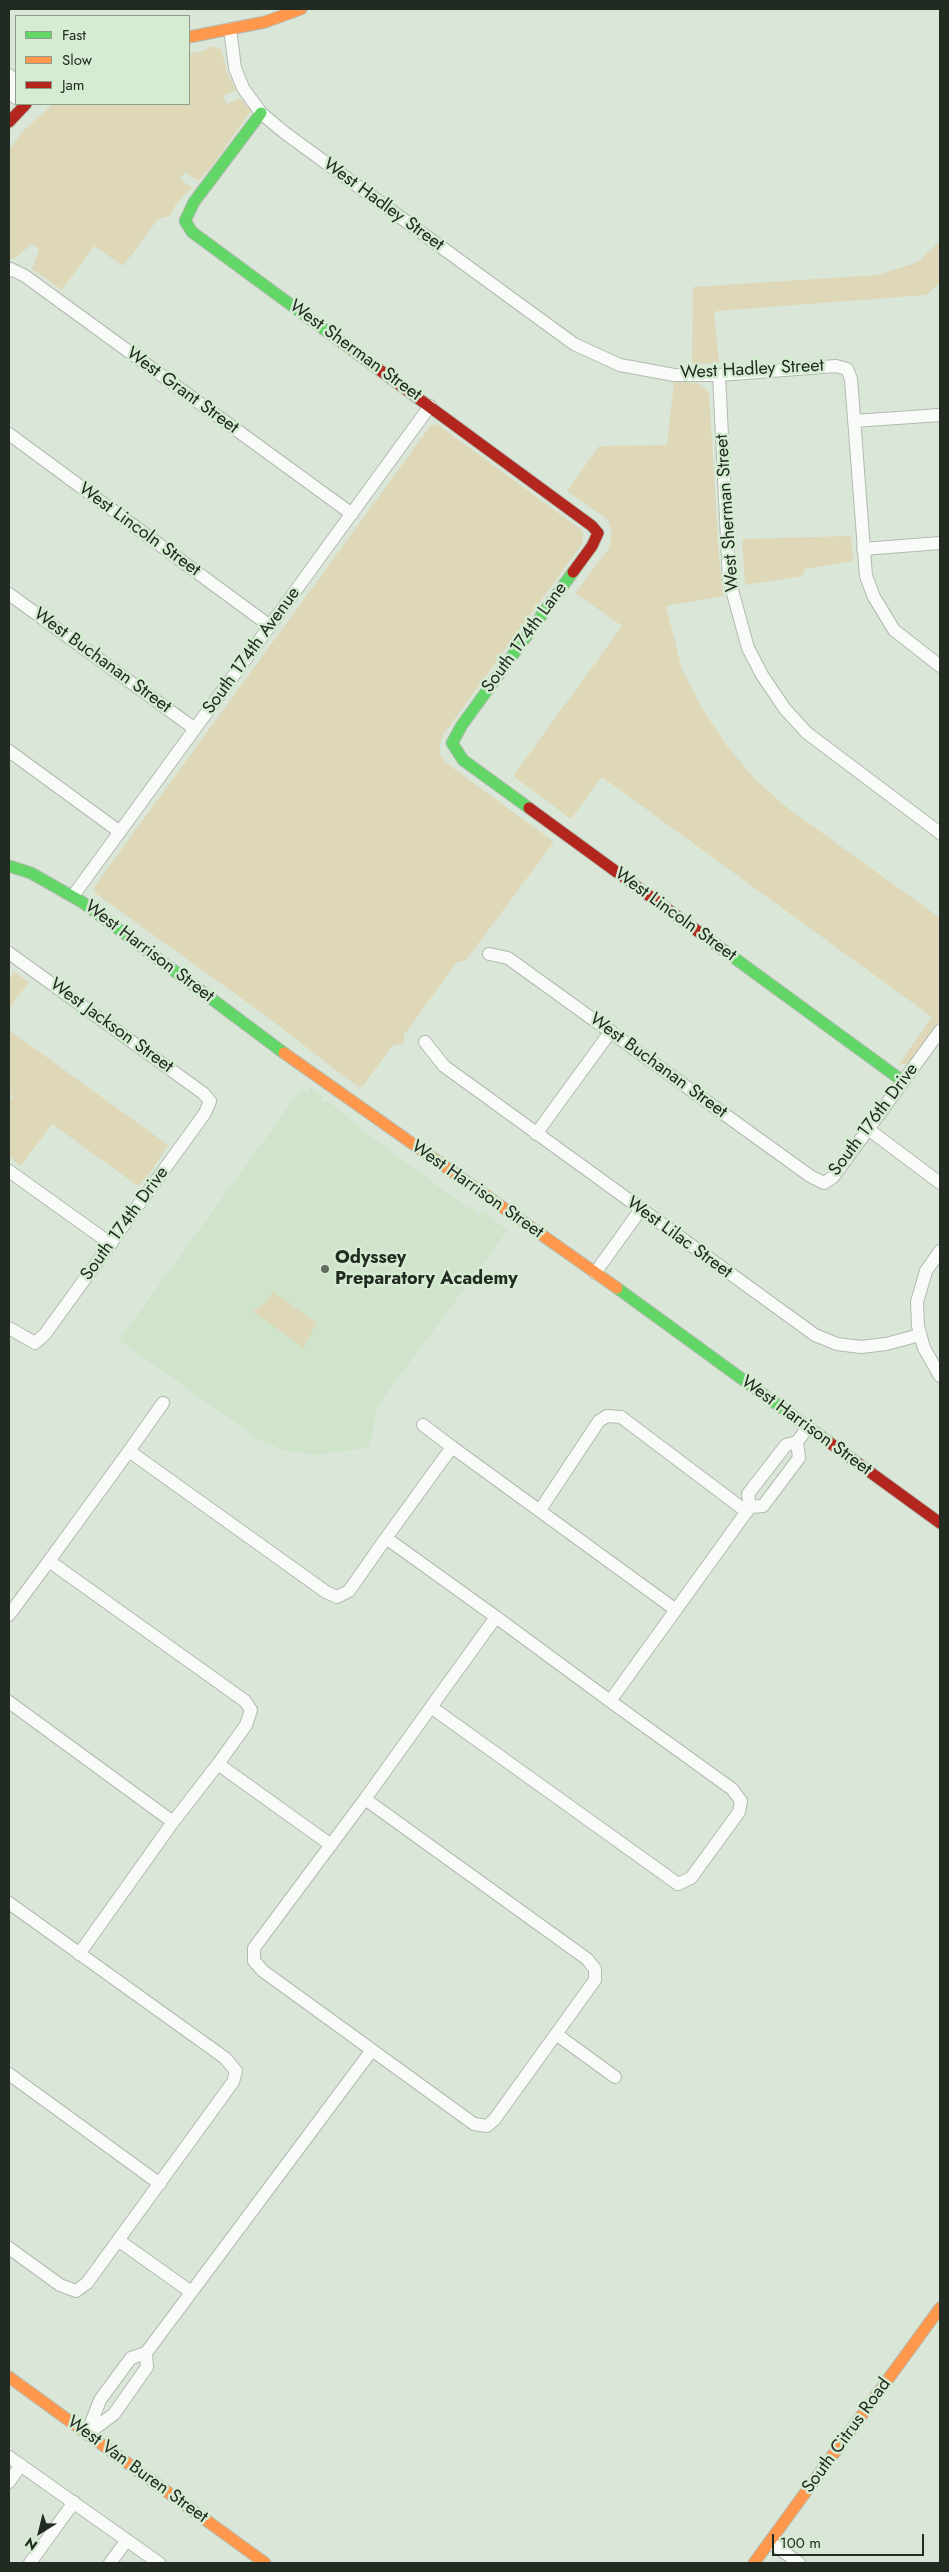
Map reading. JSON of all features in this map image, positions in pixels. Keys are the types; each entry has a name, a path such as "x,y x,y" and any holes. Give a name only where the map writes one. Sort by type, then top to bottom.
{"street":[{"path":"190,37 265,22 301,9"},
{"name":"West Hadley Street","path":"230,29 235,68 243,88 261,113 285,133 574,344 620,365 674,375 718,375 836,366 847,369 851,379 866,576 874,597 894,630 940,666"},
{"path":"9,122 25,105"},
{"name":"West Sherman Street","path":"261,113 194,202 185,221 192,232 592,526 598,533"},
{"name":"West Grant Street","path":"10,270 25,276 352,514"},
{"name":"West Sherman Street","path":"718,375 729,579 748,648 762,675 785,709 807,733 940,832"},
{"name":"South 174th Avenue","path":"73,896 430,406"},
{"path":"854,421 940,415"},
{"name":"West Lincoln Street","path":"9,434 270,626"},
{"name":"South 174th Lane","path":"452,743 462,725 592,546 598,533"},
{"path":"863,550 940,543"},
{"name":"West Buchanan Street","path":"9,594 195,729"},
{"name":"West Lincoln Street","path":"452,743 463,760 904,1082"},
{"path":"9,751 120,832"},
{"name":"West Harrison Street","path":"9,866 31,873 73,896 322,1082 595,1273 940,1523"},
{"name":"West Jackson Street","path":"9,953 203,1093 210,1101"},
{"name":"West Buchanan Street","path":"489,954 508,958 810,1176 824,1183"},
{"path":"536,1134 611,1031"},
{"name":"South 176th Drive","path":"824,1183 833,1178 940,1031"},
{"name":"West Lilac Street","path":"425,1042 444,1066 815,1335 837,1344 862,1347 886,1344 920,1334"},
{"name":"South 174th Drive","path":"9,1328 35,1343 45,1334 205,1112 210,1101"},
{"path":"868,1129 940,1183"},
{"path":"9,1171 110,1244"},
{"path":"595,1273 641,1209"},
{"path":"940,1251 926,1271 917,1302 920,1334 929,1360 940,1376"},
{"path":"9,1614 163,1402"},
{"path":"540,1510 599,1421 607,1416 621,1417 749,1510"},
{"path":"423,1425 676,1610"},
{"path":"749,1510 748,1494 786,1445 797,1442 808,1427"},
{"path":"610,1701 749,1510 763,1506 799,1458 797,1442"},
{"path":"129,1451 326,1592 337,1597 349,1591 452,1446"},
{"path":"386,1538 732,1789 741,1800 739,1812 691,1878 678,1884 431,1707"},
{"path":"49,1561 244,1701 251,1710 246,1725 173,1822 79,1954"},
{"path":"365,1799 587,1959 596,1969 595,1980 494,2120 487,2126 474,2124 263,1971 254,1961 254,1948 496,1618"},
{"path":"9,1702 173,1822"},
{"path":"218,1764 331,1845"},
{"path":"9,1903 225,2058 236,2071 233,2082 88,2283 76,2292 60,2285 9,2248"},
{"path":"556,2034 614,2077"},
{"path":"87,2434 100,2400 132,2358 146,2353 372,2050"},
{"path":"9,2074 160,2184"},
{"path":"118,2240 191,2292"},
{"name":"South Citrus Road","path":"754,2563 939,2313"},
{"path":"87,2434 114,2414 147,2367 146,2353"},
{"name":"West Van Buren Street","path":"9,2377 265,2563"},
{"path":"9,2457 159,2563"},
{"path":"9,2482 21,2466"},
{"path":"30,2563 74,2502"},
{"path":"110,2563 127,2540"},
{"path":"770,2542 799,2563"}],"shaded area":[{"path":"212,46 221,49 227,72 236,90 223,96 227,104 240,98 251,111 209,170 198,181 185,172 180,179 192,188 176,204 171,215 158,219 123,266 94,246 62,290 32,269 39,249 32,244 14,259 9,259 9,150 21,133 52,105 190,105 190,54 203,51"},
{"path":"940,241 940,283 926,295 717,311 714,313 719,363 692,364 693,287 878,275 918,262"},
{"path":"674,382 698,383 709,393 719,557 724,596 666,606 682,669 703,710 727,746 755,779 785,806 940,918 940,1022 911,1063 898,1065 932,1017 602,777 571,819 513,776 622,626 575,593 609,548 612,533 608,520 567,491 599,446 667,445"},
{"path":"437,424 583,531 582,544 443,735 440,745 440,754 445,762 554,842 466,960 457,962 404,1035 404,1043 392,1046 363,1086 358,1087 266,1016 95,893 94,887 431,425"},
{"path":"851,536 853,561 805,569 803,576 745,585 742,539"},
{"path":"14,972 29,982 9,1009 9,980"},
{"path":"9,1030 168,1145 149,1175 138,1186 52,1124 21,1166 9,1156 9,1102 13,1096 9,1093"},
{"name":"Odyssey Preparatory Academy","path":"310,1087 323,1096 321,1101 328,1101 397,1156 463,1204 475,1209 477,1215 483,1212 508,1230 378,1405 369,1448 315,1455 286,1451 258,1439 119,1340 302,1088 308,1094"},
{"path":"273,1292 317,1323 303,1348 253,1311 266,1302"}],"traffic: fast":[{"path":"261,113 194,202 185,221 192,232 336,338"},
{"path":"529,808 463,760 452,743 462,725 573,572"},
{"path":"9,866 31,873 82,902 284,1053"},
{"path":"722,949 904,1082"},
{"path":"617,1288 830,1443"}],"traffic: slow":[{"path":"190,37 265,22 301,9"},
{"path":"284,1053 617,1288"},
{"path":"754,2563 940,2308"},
{"path":"9,2377 265,2563"}],"traffic: jam":[{"path":"9,122 25,105"},
{"path":"336,338 592,526 598,533 592,546 573,572"},
{"path":"529,808 722,949"},
{"path":"830,1443 940,1523"}],"place":[{"name":"Odyssey Preparatory Academy","path":"325,1269"}]}
